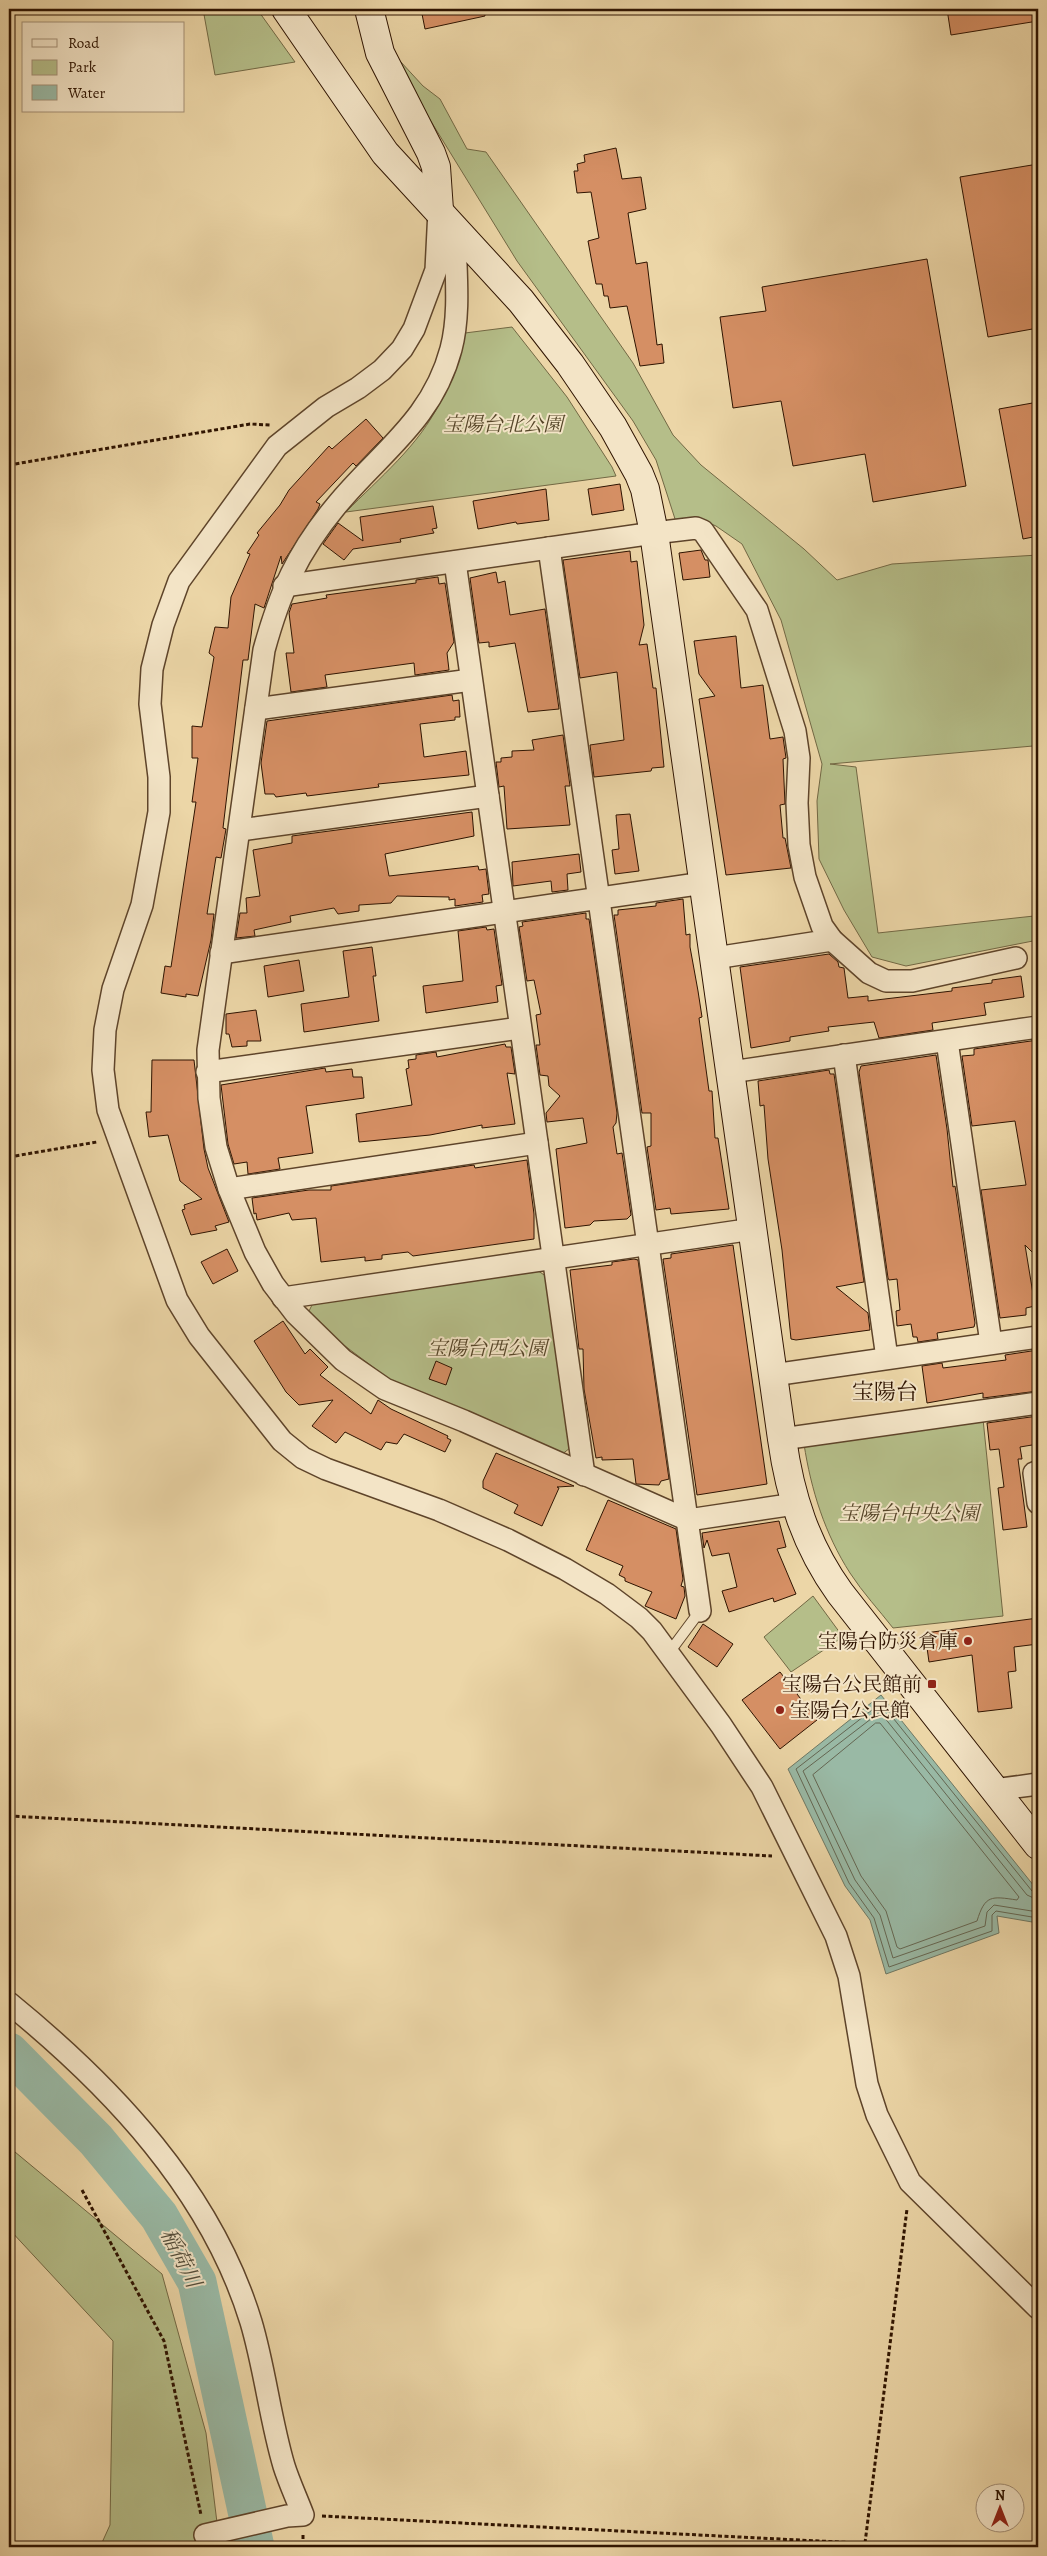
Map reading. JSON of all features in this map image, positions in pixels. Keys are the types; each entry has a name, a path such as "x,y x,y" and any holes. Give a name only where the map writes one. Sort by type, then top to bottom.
{"street":[{"path":"286,9 385,154 521,301 570,364 614,427 639,474 654,533 782,1439 795,1504 805,1534 827,1576 1038,1845"},
{"path":"369,9 380,53 431,153 436,167 447,219 456,320 451,349 433,395 394,446 337,505 304,550 276,604 264,650 208,1050 207,1072 216,1147 229,1188 255,1252 283,1298 308,1327 343,1360 385,1389 464,1421 688,1520 795,1504"},
{"path":"447,219 436,270 414,329 402,349 382,370 358,388 326,407 277,446 179,581 163,626 152,669 150,704 159,777 159,812 142,905 112,990 105,1030 103,1070 108,1110 178,1300 199,1336 282,1441 303,1458 326,1469 439,1510 508,1540 565,1569 607,1594 639,1618 652,1631 721,1725 762,1787 836,1936 849,1976 867,2084 877,2114 910,2182 1038,2308"},
{"path":"284,586 654,533 696,528 703,531 757,610 795,731 799,758 797,803 799,845 806,877 822,926 832,940 869,973 886,981 912,981 1016,958"},
{"path":"549,548 700,1611"},
{"path":"455,562 584,1475"},
{"path":"256,709 471,680"},
{"path":"240,830 488,796"},
{"path":"221,953 704,883"},
{"path":"715,958 832,940"},
{"path":"731,1072 1038,1027"},
{"path":"207,1072 520,1028"},
{"path":"947,1041 991,1343"},
{"path":"844,1055 887,1358"},
{"path":"229,1188 537,1143"},
{"path":"283,1298 753,1228"},
{"path":"773,1375 1038,1337"},
{"path":"782,1439 1038,1403"},
{"path":"1038,1472 1034,1473 1038,1502"},
{"path":"994,1790 1038,1784"},
{"path":"9,2003 67,2052 116,2102 155,2147 228,2258 251,2322 295,2516 205,2535"}],"lane":[{"path":"668,1654 700,1611"}],"path":[{"path":"9,465 250,424"},
{"path":"9,1157 118,1139"},
{"path":"9,1816 797,1858"},
{"path":"864,2543 910,2182"},
{"path":"82,2190 164,2341 205,2535"},
{"path":"295,2516 938,2547"}],"green space":[{"path":"203,9 257,9 295,62 215,75"},
{"path":"400,61 423,86 440,99 467,149 486,152 633,363 673,435 701,465 804,549 837,580 892,564 1038,555 1038,768 1033,746 830,764 856,767 878,933 1034,916 1038,907 1038,940 906,966 872,957 844,910 819,859 817,801 822,764 781,620 742,544 716,526 700,519 676,522 656,460 633,421 517,261 395,63"},
{"name":"宝陽台北公園","path":"512,327 567,397 616,476 346,512 398,461 431,418 448,385 465,333"},
{"name":"宝陽台西公園","path":"537,1270 547,1277 570,1448 561,1455 389,1379 329,1334 308,1313 313,1303"},
{"name":"宝陽台中央公園","path":"983,1419 1003,1616 893,1628 855,1580 833,1543 815,1495 804,1444"},
{"path":"813,1596 843,1637 791,1672 764,1637"},
{"path":"9,2147 162,2274 206,2433 220,2547 100,2547 110,2525 113,2341 9,2229"}],"water":[{"path":"881,1695 1038,1891 1038,1923 997,1916 999,1933 886,1974 870,1920 845,1886 788,1769"}],"building":[{"path":"421,9 484,9 485,16 425,29"},
{"path":"947,9 1038,9 1038,21 951,35"},
{"path":"616,148 622,179 641,177 646,209 628,213 636,264 647,262 657,345 662,344 664,363 640,366 627,306 610,308 608,296 604,296 602,284 596,284 588,241 599,238 591,192 577,193 574,171 578,171 577,164 585,162 584,155"},
{"path":"1038,164 1038,328 988,337 960,177"},
{"path":"927,259 966,486 873,502 865,454 793,466 781,401 733,408 720,317 766,311 762,287"},
{"path":"1038,402 1038,536 1023,539 999,409"},
{"path":"366,419 383,438 356,466 353,463 316,502 320,504 318,509 282,564 281,556 264,608 255,604 248,660 243,660 223,828 226,829 221,858 216,857 207,914 214,914 211,940 198,996 186,994 186,997 161,993 165,966 171,967 196,802 192,802 198,758 192,758 192,726 202,727 214,657 209,653 215,627 228,628 231,597 250,554 247,553 259,535 257,533 280,505 289,490 329,446 332,449"},
{"path":"620,484 624,510 592,515 588,489"},
{"path":"546,489 549,520 517,524 516,522 478,529 473,501"},
{"path":"433,506 437,528 432,529 434,533 400,539 401,542 353,549 344,560 323,544 338,523 363,541 360,517"},
{"path":"701,550 705,560 708,560 710,577 683,580 679,553"},
{"path":"630,551 631,562 637,561 644,625 639,645 647,644 653,688 656,688 664,767 652,768 651,771 594,777 590,745 624,740 617,672 580,678 563,560"},
{"path":"496,572 498,583 505,581 510,615 545,609 559,709 528,712 515,643 489,647 489,642 479,643 470,578"},
{"path":"438,577 439,584 445,583 454,642 447,653 449,670 415,675 414,663 325,675 327,687 291,692 286,653 294,653 289,613 292,604 327,598 326,595 416,583 416,580"},
{"path":"736,636 741,688 763,685 770,739 783,737 786,758 783,759 785,804 780,805 783,838 785,838 791,868 726,875 699,699 715,696 699,674 694,641"},
{"path":"452,695 453,701 459,700 460,717 455,717 455,720 420,724 424,757 466,751 469,775 378,784 379,787 307,796 306,793 276,797 274,794 265,794 261,763 267,721"},
{"path":"563,735 570,786 565,786 570,825 507,829 504,786 499,787 496,762 501,762 501,758 512,757 512,751 534,750 532,740"},
{"path":"472,812 474,836 385,854 389,876 478,866 479,870 486,869 489,894 482,895 483,902 455,906 455,899 449,900 449,897 397,896 391,903 359,905 359,911 338,914 334,908 290,916 291,922 254,930 255,936 236,938 240,913 247,913 246,898 260,896 253,850 292,843 292,836"},
{"path":"630,814 639,871 615,874 612,850 619,849 616,815"},
{"path":"579,854 581,872 567,874 568,890 552,892 551,881 513,886 512,862"},
{"path":"683,899 686,935 690,934 690,947 702,1017 699,1018 709,1091 712,1091 715,1138 718,1138 729,1209 671,1214 670,1208 656,1210 647,1147 651,1146 651,1113 642,1113 614,915 618,915 618,910 656,906 656,903"},
{"path":"586,913 586,919 589,919 617,1113 616,1123 613,1127 617,1154 622,1153 631,1215 627,1219 594,1221 590,1225 565,1228 556,1149 587,1143 583,1118 547,1122 546,1113 560,1096 549,1086 548,1076 540,1075 536,1045 540,1045 536,1015 541,1014 534,980 527,981 519,927 523,926 522,922"},
{"path":"486,927 487,930 494,929 502,985 496,986 498,1002 426,1013 423,986 463,981 458,931"},
{"path":"372,947 376,976 373,976 379,1021 304,1032 301,1004 349,997 343,951"},
{"path":"829,954 838,962 839,967 844,968 848,998 868,996 868,1001 952,991 952,988 992,983 992,980 1021,976 1024,997 984,1003 986,1015 932,1023 933,1030 879,1038 874,1022 828,1027 829,1031 790,1037 790,1041 751,1048 740,967"},
{"path":"299,960 304,991 268,997 264,966"},
{"path":"256,1010 261,1041 247,1041 247,1046 232,1047 229,1034 226,1034 226,1014"},
{"path":"1038,1040 1038,1258 1025,1245 1035,1306 1026,1308 1026,1315 1000,1318 981,1190 1026,1185 1015,1121 972,1126 962,1056 974,1055 974,1049"},
{"path":"505,1044 506,1047 511,1047 515,1074 507,1073 515,1124 482,1128 482,1125 430,1135 359,1142 356,1114 412,1105 406,1069 409,1068 408,1060 416,1059 416,1055 436,1052 437,1057"},
{"path":"936,1055 953,1187 955,1186 975,1323 974,1327 937,1333 938,1339 918,1342 917,1337 913,1337 911,1324 897,1326 896,1311 900,1310 897,1279 889,1280 888,1278 859,1072 861,1066"},
{"path":"152,1060 194,1060 204,1149 208,1168 229,1222 215,1226 217,1230 191,1235 182,1210 185,1209 184,1205 202,1199 180,1181 168,1135 149,1137 146,1112 151,1112"},
{"path":"325,1068 326,1072 352,1069 353,1077 362,1077 364,1098 306,1106 313,1153 278,1158 280,1169 248,1174 247,1162 234,1164 228,1144 221,1085"},
{"path":"829,1070 830,1074 834,1074 864,1282 836,1287 868,1313 870,1330 796,1340 791,1339 782,1250 768,1159 764,1105 760,1106 758,1081"},
{"path":"527,1160 534,1214 534,1239 413,1256 408,1252 382,1255 382,1259 365,1261 365,1257 321,1262 316,1218 292,1220 289,1213 257,1220 256,1213 254,1214 252,1198 309,1190 331,1190 331,1186 474,1165 475,1168"},
{"path":"733,1245 767,1484 697,1495 663,1259 671,1258 671,1254"},
{"path":"227,1249 238,1271 213,1284 201,1262"},
{"path":"638,1260 669,1479 661,1481 659,1485 636,1484 633,1459 602,1460 602,1457 596,1458 584,1389 583,1349 579,1349 570,1270 612,1265 612,1262"},
{"path":"283,1321 305,1354 310,1349 328,1367 320,1375 371,1414 378,1400 391,1409 448,1436 447,1438 451,1440 445,1452 404,1434 397,1444 386,1442 381,1450 345,1432 336,1443 312,1426 333,1400 299,1405 286,1392 254,1341"},
{"path":"1038,1350 1038,1391 983,1398 983,1393 927,1403 922,1366 942,1363 943,1368 1006,1360 1005,1355"},
{"path":"436,1361 452,1368 446,1385 429,1379"},
{"path":"1038,1416 1038,1444 1020,1447 1022,1459 1018,1459 1027,1527 1003,1530 998,1488 1004,1487 999,1449 990,1450 987,1423"},
{"path":"496,1453 574,1486 557,1487 559,1488 542,1526 514,1513 518,1505 483,1488 483,1481"},
{"path":"608,1500 676,1529 683,1579 681,1586 684,1587 685,1596 676,1619 645,1606 652,1592 625,1581 625,1578 619,1575 623,1566 586,1550"},
{"path":"779,1521 786,1547 777,1549 796,1594 774,1602 773,1598 729,1612 722,1591 737,1587 729,1553 712,1556 707,1540 704,1548 702,1533"},
{"path":"1038,1618 1038,1644 1014,1647 1016,1671 1008,1672 1012,1708 978,1712 972,1655 929,1662 925,1633"},
{"path":"703,1624 733,1644 717,1667 688,1647"},
{"name":"宝陽台公民館","path":"780,1672 787,1681 791,1677 801,1690 797,1694 817,1720 780,1749 742,1700"}],"waterway":[{"name":"稲荷川","path":"9,2052 96,2140 159,2216 197,2282 255,2547"}],"place":[{"name":"宝陽台防災倉庫","path":"968,1641"},
{"name":"宝陽台公民館前","path":"932,1684"},
{"name":"宝陽台公民館","path":"780,1710"}],"district":[{"name":"宝陽台","path":"885,1391"}]}
